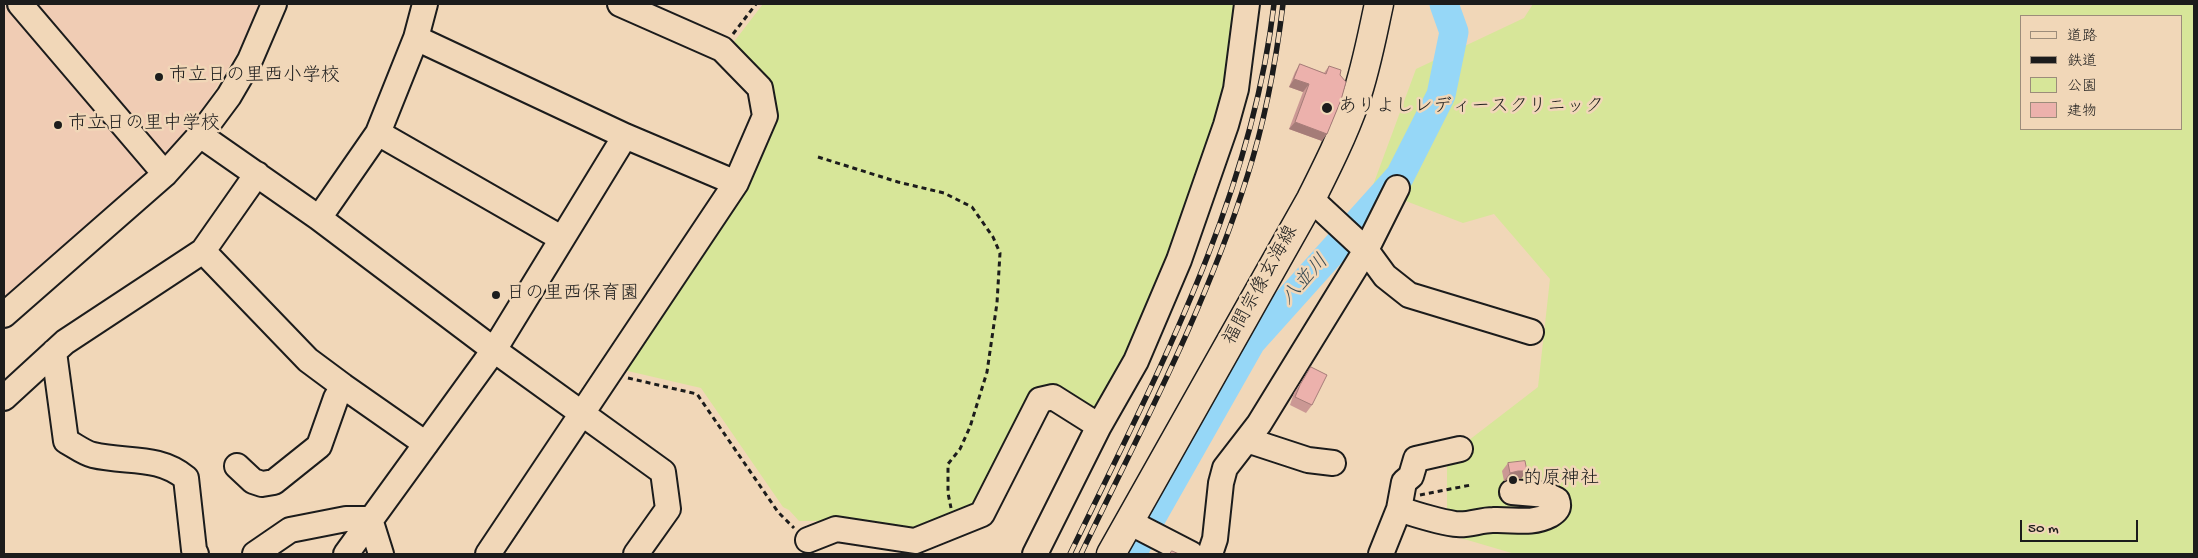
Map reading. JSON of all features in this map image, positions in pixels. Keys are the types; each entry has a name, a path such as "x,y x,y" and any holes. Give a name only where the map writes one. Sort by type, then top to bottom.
{"main road":[{"name":"福間宗像玄海線","path":"1111,554 1135,525 1311,199 1339,142 1369,55 1379,4"}],"street":[{"path":"20,4 165,174"},
{"path":"4,315 165,174 200,135 229,96 250,60 274,4"},
{"path":"319,218 378,133 416,38 425,4"},
{"path":"488,554 736,184 765,116 760,88 722,49 620,4"},
{"path":"1035,554 1099,426 1136,361 1179,260 1204,190 1236,89 1248,4"},
{"path":"416,38 625,136 736,184"},
{"path":"378,133 561,238"},
{"path":"200,135 319,218 494,350 663,472 668,509 636,554"},
{"path":"346,554 494,350 625,136"},
{"path":"4,398 65,342 203,250 257,174"},
{"path":"1210,554 1215,539 1225,468 1259,424 1366,250 1397,188"},
{"path":"1311,199 1366,250 1385,276 1409,295 1531,332"},
{"path":"203,250 308,360 426,444"},
{"path":"54,352 66,441 92,455 155,462 174,468 186,478 196,554"},
{"path":"238,466 253,481 262,484 274,482 319,446 336,398 343,386"},
{"path":"816,549 836,529 915,541 982,514 1040,400 1053,398 1099,426"},
{"path":"1247,440 1308,460 1333,463"},
{"path":"1381,554 1399,504 1404,482 1411,476 1416,459 1460,449"},
{"path":"1399,504 1423,517 1466,525 1495,520 1515,522 1539,521 1556,512 1559,506 1557,500 1547,495 1512,492"},
{"path":"255,554 290,530 346,519 370,519"},
{"path":"370,519 381,554"},
{"path":"1135,525 1191,554"}],"path":[{"path":"722,49 756,4"},
{"path":"818,156 898,182 944,193 972,207 993,237 1000,253 997,303 988,372 970,427 960,448 948,464 948,493 954,526"},
{"path":"608,373 697,394 778,512 816,549"},
{"path":"1399,504 1471,485"}],"shaded area":[{"name":"市立日の里中学校","path":"4,4 150,169 4,297"},
{"name":"市立日の里西小学校","path":"30,4 261,4 236,55 209,99 189,127 164,155"}],"green space":[{"path":"763,4 1241,4 1226,95 1168,264 1097,413 1087,413 1040,387 977,511 904,537 818,521 799,521 789,510 783,507 701,388 619,369 770,119 734,49 733,43"},
{"path":"1533,4 2194,4 2194,554 1515,554 1447,534 1447,457 1538,387 1550,279 1494,214 1463,223 1372,188 1416,69 1524,18"}],"building":[{"name":"ありよしレディースクリニック","path":"1300,64 1326,74 1329,66 1341,70 1340,75 1346,82 1327,134 1295,122 1309,84 1294,79"},
{"path":"1311,367 1327,375 1312,405 1295,397"},
{"path":"1525,461 1527,471 1510,473 1508,463"}],"waterway":[{"name":"八並川","path":"1132,554 1251,342 1400,176 1441,95 1454,32 1444,4"}],"railway":[{"path":"1070,554 1166,355 1222,218 1244,148 1262,77 1274,4"},
{"path":"1081,554 1171,368 1231,226 1247,177 1264,113 1277,48 1283,4"}],"place":[{"name":"市立日の里西小学校","path":"159,77"},
{"name":"ありよしレディースクリニック","path":"1327,108"},
{"name":"市立日の里中学校","path":"58,125"},
{"name":"日の里西保育園","path":"496,295"},
{"name":"的原神社","path":"1513,480"}]}
